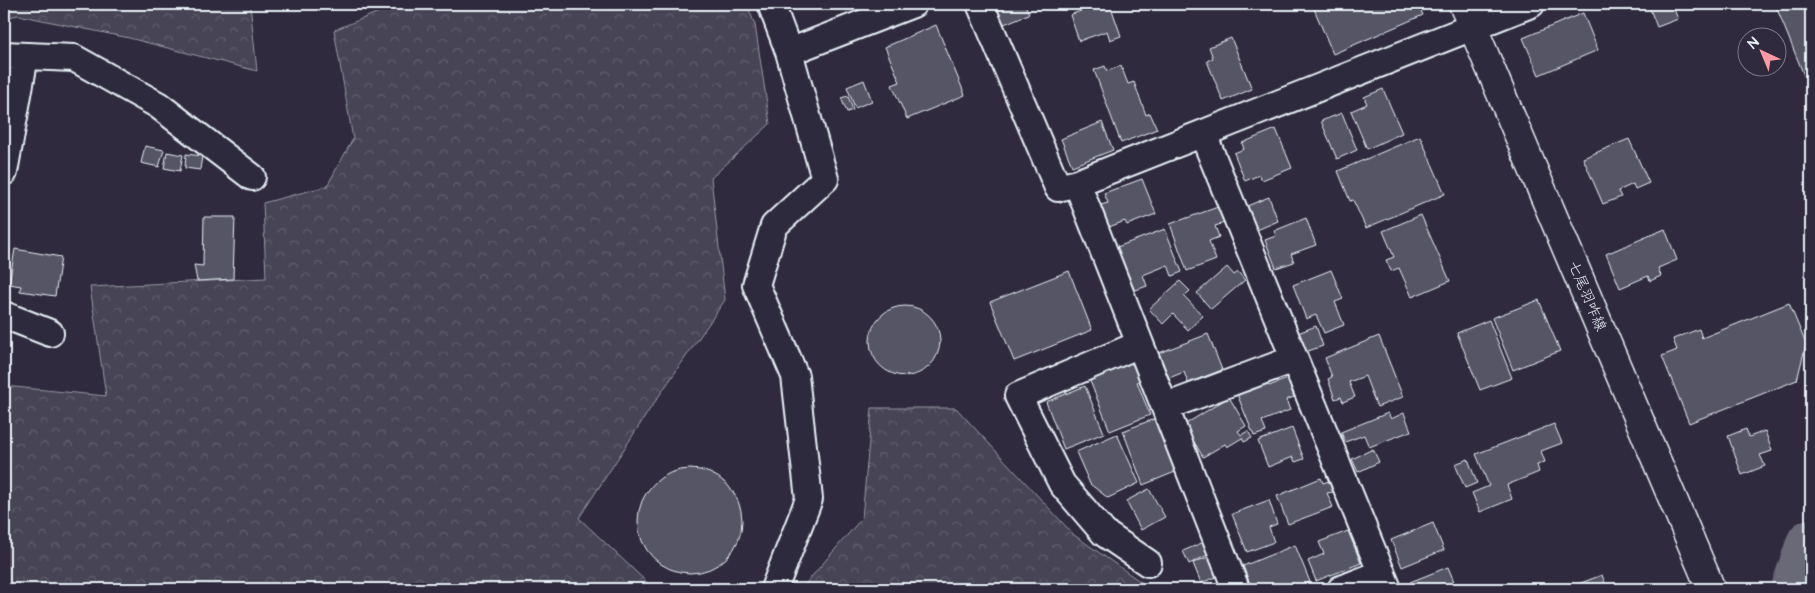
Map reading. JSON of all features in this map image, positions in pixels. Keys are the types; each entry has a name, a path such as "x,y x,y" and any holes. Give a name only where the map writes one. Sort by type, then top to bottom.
{"main road":[{"name":"七尾羽咋線","path":"1468,15 1711,589"}],"street":[{"path":"772,4 789,52 825,179 774,226 756,285 795,376 809,499 774,589"},
{"path":"789,52 888,8 913,4"},
{"path":"980,4 1058,188 1077,183 1203,134 1468,15 1530,4"},
{"path":"4,172 14,56 74,58 158,105 252,176"},
{"path":"1203,134 1385,581 1341,589"},
{"path":"1077,183 1236,589"},
{"path":"4,315 50,333"},
{"path":"1140,344 1018,396 1062,484 1104,533 1148,563"},
{"path":"1165,407 1294,359"}],"green space":[{"path":"4,4 250,4 257,71 129,38 18,15 4,18"},
{"path":"399,4 747,4 755,25 770,124 711,178 725,300 650,409 579,518 654,589 4,589 4,386 106,396 90,287 266,278 263,203 327,186 353,139 334,30"},
{"path":"872,408 956,408 1074,535 1151,589 801,589 862,518"}],"building":[{"path":"985,4 1025,4 1029,14 994,28"},
{"path":"1099,4 1110,4 1121,36 1110,40 1107,31 1079,41 1070,15"},
{"path":"1312,4 1418,4 1423,15 1333,54"},
{"path":"1648,4 1672,4 1678,19 1657,27"},
{"path":"1775,4 1811,4 1810,90 1788,36 1788,28 1785,28"},
{"path":"1583,13 1598,50 1539,75 1523,38"},
{"path":"936,25 965,95 907,119 892,85 900,82 885,47"},
{"path":"1231,38 1252,89 1223,101 1207,61 1213,58 1209,47"},
{"path":"1105,66 1107,71 1121,66 1128,84 1134,82 1146,115 1150,113 1157,129 1121,143 1094,70"},
{"path":"864,80 872,101 855,108 847,87"},
{"path":"1383,89 1402,133 1367,149 1351,111 1367,104 1364,97"},
{"path":"848,96 853,110 847,112 841,98"},
{"path":"1342,113 1357,150 1337,159 1321,121"},
{"path":"1102,122 1113,150 1072,166 1061,139"},
{"path":"1276,129 1292,168 1262,180 1259,175 1245,181 1234,153 1244,149 1242,143"},
{"path":"1420,136 1445,194 1366,228 1353,200 1350,201 1338,171"},
{"path":"1629,139 1649,183 1635,189 1633,184 1618,191 1621,197 1603,204 1583,158"},
{"path":"145,146 164,150 159,167 141,163"},
{"path":"167,152 183,155 180,171 164,168"},
{"path":"186,154 202,156 200,170 185,168"},
{"path":"1142,179 1156,214 1127,225 1125,221 1109,227 1101,205 1108,203 1104,193"},
{"path":"1269,197 1278,221 1257,230 1247,206"},
{"path":"1218,207 1224,223 1215,226 1219,237 1209,241 1216,260 1187,271 1170,224"},
{"path":"1421,215 1450,281 1412,297 1399,268 1391,271 1386,260 1394,257 1383,231"},
{"path":"204,217 235,217 233,279 197,281 194,265 203,266"},
{"path":"1306,218 1316,245 1291,254 1294,262 1276,268 1265,240 1276,236 1274,231"},
{"path":"1165,229 1182,272 1172,276 1168,265 1143,275 1147,286 1133,291 1117,247"},
{"path":"1665,229 1677,260 1658,268 1661,276 1650,281 1648,276 1620,288 1606,254"},
{"path":"15,249 61,257 55,296 20,291 21,286 9,284"},
{"path":"1227,267 1234,275 1238,272 1245,280 1211,309 1197,293"},
{"path":"1331,270 1343,299 1335,302 1344,325 1324,333 1316,315 1306,319 1293,285"},
{"path":"1069,271 1092,330 1014,361 990,302"},
{"path":"1180,281 1190,291 1184,296 1203,316 1188,330 1173,314 1163,324 1149,309"},
{"path":"1539,300 1560,351 1513,370 1492,318"},
{"path":"1789,303 1806,344 1797,380 1689,423 1662,356 1677,350 1673,339 1699,329 1702,338"},
{"path":"905,306 918,309 930,316 937,328 940,341 937,354 930,366 918,373 905,376 892,373 880,366 873,354 870,341 873,328 880,316 892,309"},
{"path":"1489,320 1512,378 1480,390 1457,333"},
{"path":"1316,326 1323,346 1305,352 1298,333"},
{"path":"1208,334 1222,370 1188,383 1184,372 1169,378 1159,353"},
{"path":"1379,336 1403,397 1377,407 1365,376 1349,382 1355,397 1343,402 1341,397 1335,399 1328,379 1332,377 1325,358"},
{"path":"1129,360 1131,364 1138,361 1145,379 1137,382 1150,415 1110,431 1088,376"},
{"path":"1287,379 1294,397 1286,400 1290,410 1262,421 1266,432 1254,436 1237,394 1267,381 1269,386"},
{"path":"1085,386 1104,433 1064,449 1046,402"},
{"path":"1229,397 1246,426 1238,431 1241,435 1248,431 1252,438 1244,442 1242,438 1227,447 1225,444 1203,457 1184,425"},
{"path":"1388,413 1391,419 1404,413 1411,431 1369,447 1364,435 1345,442 1341,432"},
{"path":"1159,417 1180,470 1143,485 1123,431"},
{"path":"1554,424 1562,443 1541,451 1545,462 1537,465 1539,472 1507,485 1512,499 1480,512 1472,493 1489,486 1476,454"},
{"path":"1292,428 1304,459 1295,462 1293,457 1268,467 1258,441"},
{"path":"1746,429 1749,437 1765,431 1772,451 1760,455 1765,466 1742,475 1728,436"},
{"path":"1117,434 1139,483 1108,498 1090,484 1076,452"},
{"path":"1373,449 1379,462 1358,472 1352,459"},
{"path":"1468,459 1477,483 1465,488 1455,464"},
{"path":"690,469 710,473 719,477 727,484 734,492 738,501 742,521 738,541 734,550 727,558 719,565 710,569 690,573 670,569 661,565 653,558 646,550 642,541 638,521 642,501 646,492 653,484 661,477 670,473"},
{"path":"1321,478 1323,483 1329,481 1333,492 1327,493 1333,507 1288,524 1277,496"},
{"path":"1149,489 1165,517 1141,530 1126,501"},
{"path":"1269,500 1277,524 1269,527 1274,542 1247,552 1232,514"},
{"path":"1433,523 1444,550 1402,567 1391,540"},
{"path":"1348,531 1361,563 1316,581 1308,561 1324,554 1319,542"},
{"path":"1204,542 1210,554 1189,564 1183,551"},
{"path":"1295,545 1310,582 1292,589 1252,589 1243,566"},
{"path":"1216,554 1224,574 1201,583 1193,563"},
{"path":"1448,567 1457,589 1413,589 1410,582"},
{"path":"1602,575 1607,589 1565,589"}],"waterway":[{"path":"1796,589 1811,544"}]}
